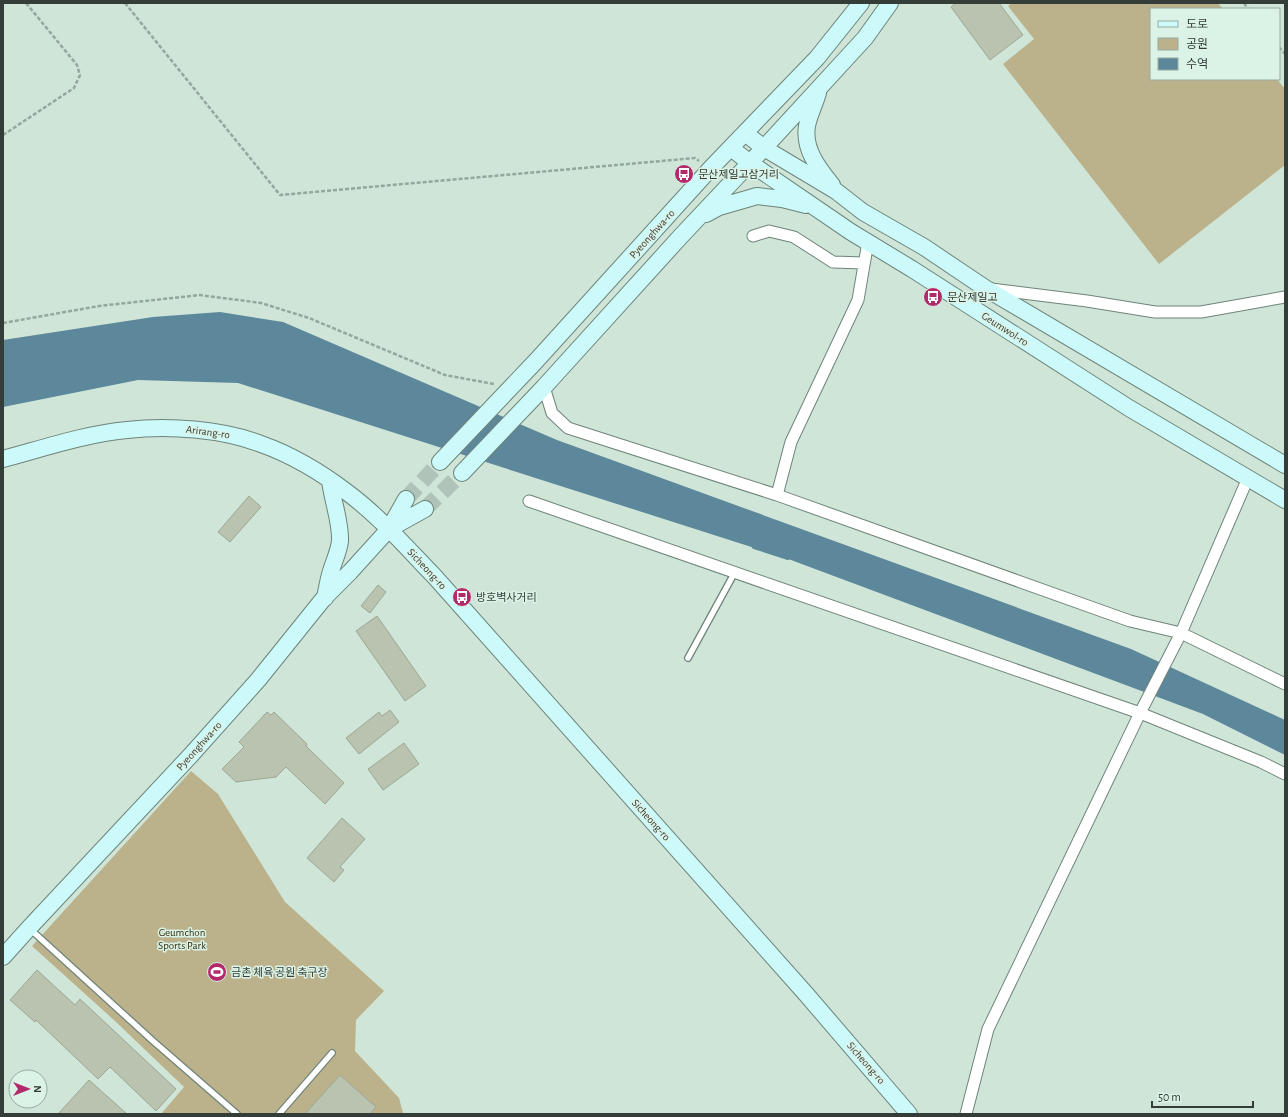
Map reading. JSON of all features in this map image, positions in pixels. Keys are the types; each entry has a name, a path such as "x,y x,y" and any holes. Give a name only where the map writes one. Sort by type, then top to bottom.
{"main road":[{"name":"Pyeonghwa-ro","path":"440,462 499,402 666,220 711,168 817,58 861,3"},
{"name":"Pyeonghwa-ro","path":"462,473 544,387 865,38 890,3"},
{"path":"821,86 807,127 807,141 814,161 836,191"},
{"path":"745,133 764,148 836,191 863,212 924,247 985,288 1285,465"},
{"name":"Geumwol-ro","path":"731,148 750,163 852,232 1129,408 1285,500"},
{"path":"699,217 719,207 757,196 782,199 818,208"},
{"name":"Arirang-ro","path":"3,459 75,439 125,430 149,428 185,429 237,436 286,454 318,472 348,493 389,529"},
{"path":"324,598 340,541 330,480"},
{"name":"Pyeonghwa-ro","path":"3,957 207,738 266,671 324,598 389,529 406,499"},
{"name":"Pyeonghwa-ro","path":"389,529 425,509"},
{"name":"Sicheong-ro","path":"389,529 435,577 806,994 909,1114"}],"street":[{"path":"753,236 769,231 794,237 833,262 864,263"},
{"path":"777,495 790,442 858,300 868,242"},
{"path":"985,288 1087,301 1156,312 1201,312 1285,297"},
{"path":"544,387 552,413 568,428 777,495 1130,621 1179,637 1285,684"},
{"path":"966,1114 988,1029 1142,710 1179,637 1248,478"},
{"path":"529,501 1142,710 1285,774"}],"lane":[{"path":"688,658 735,572"},
{"path":"29,928 237,1114"},
{"path":"279,1114 332,1053"}],"path":[{"path":"3,135 74,88 80,75 77,64 26,3"},
{"path":"125,3 280,195 695,158 711,168"},
{"path":"3,322 99,306 200,295 261,303 309,318 445,375 493,384 499,381"}],"green space":[{"path":"1012,3 1218,3 1222,8 1150,8 1150,80 1278,80 1285,89 1285,165 1159,264 1003,64 1034,39 1008,6"},
{"name":"Geumchon Sports Park","path":"191,771 218,794 285,902 384,991 356,1020 355,1051 399,1098 402,1114 161,1114 184,1087 115,1021 32,946"}],"water":[{"path":"220,312 283,322 557,440 1131,649 1285,720 1285,755 1203,714 783,557 238,383 138,380 3,407 3,340 153,317"}],"building":[{"path":"956,3 999,3 1023,35 990,60 951,7"},
{"path":"249,496 261,507 230,542 218,532"},
{"path":"378,585 386,592 370,613 361,606"},
{"path":"377,616 426,686 405,701 356,631"},
{"path":"390,710 399,722 359,754 346,738 379,712 382,716"},
{"path":"267,712 271,715 274,712 344,783 325,804 286,767 276,777 236,782 222,769 244,747 239,742"},
{"path":"404,743 419,764 383,790 368,769"},
{"path":"342,818 365,839 340,867 344,870 334,882 307,858"},
{"path":"37,970 75,1005 80,999 176,1089 156,1111 110,1067 98,1079 36,1020 35,1022 10,1000"},
{"path":"340,1075 376,1107 370,1114 305,1114"},
{"path":"89,1080 127,1114 58,1114"}],"waterway":[{"path":"754,547 788,558"}],"tunnel":[{"path":"406,499 440,462"},
{"path":"425,509 462,473"}],"place":[{"name":"문산제일고삼거리","path":"684,174"},
{"name":"문산제일고","path":"933,297"},
{"name":"방호벽사거리","path":"462,597"},
{"name":"금촌 체육 공원 축구장","path":"217,972"}]}
